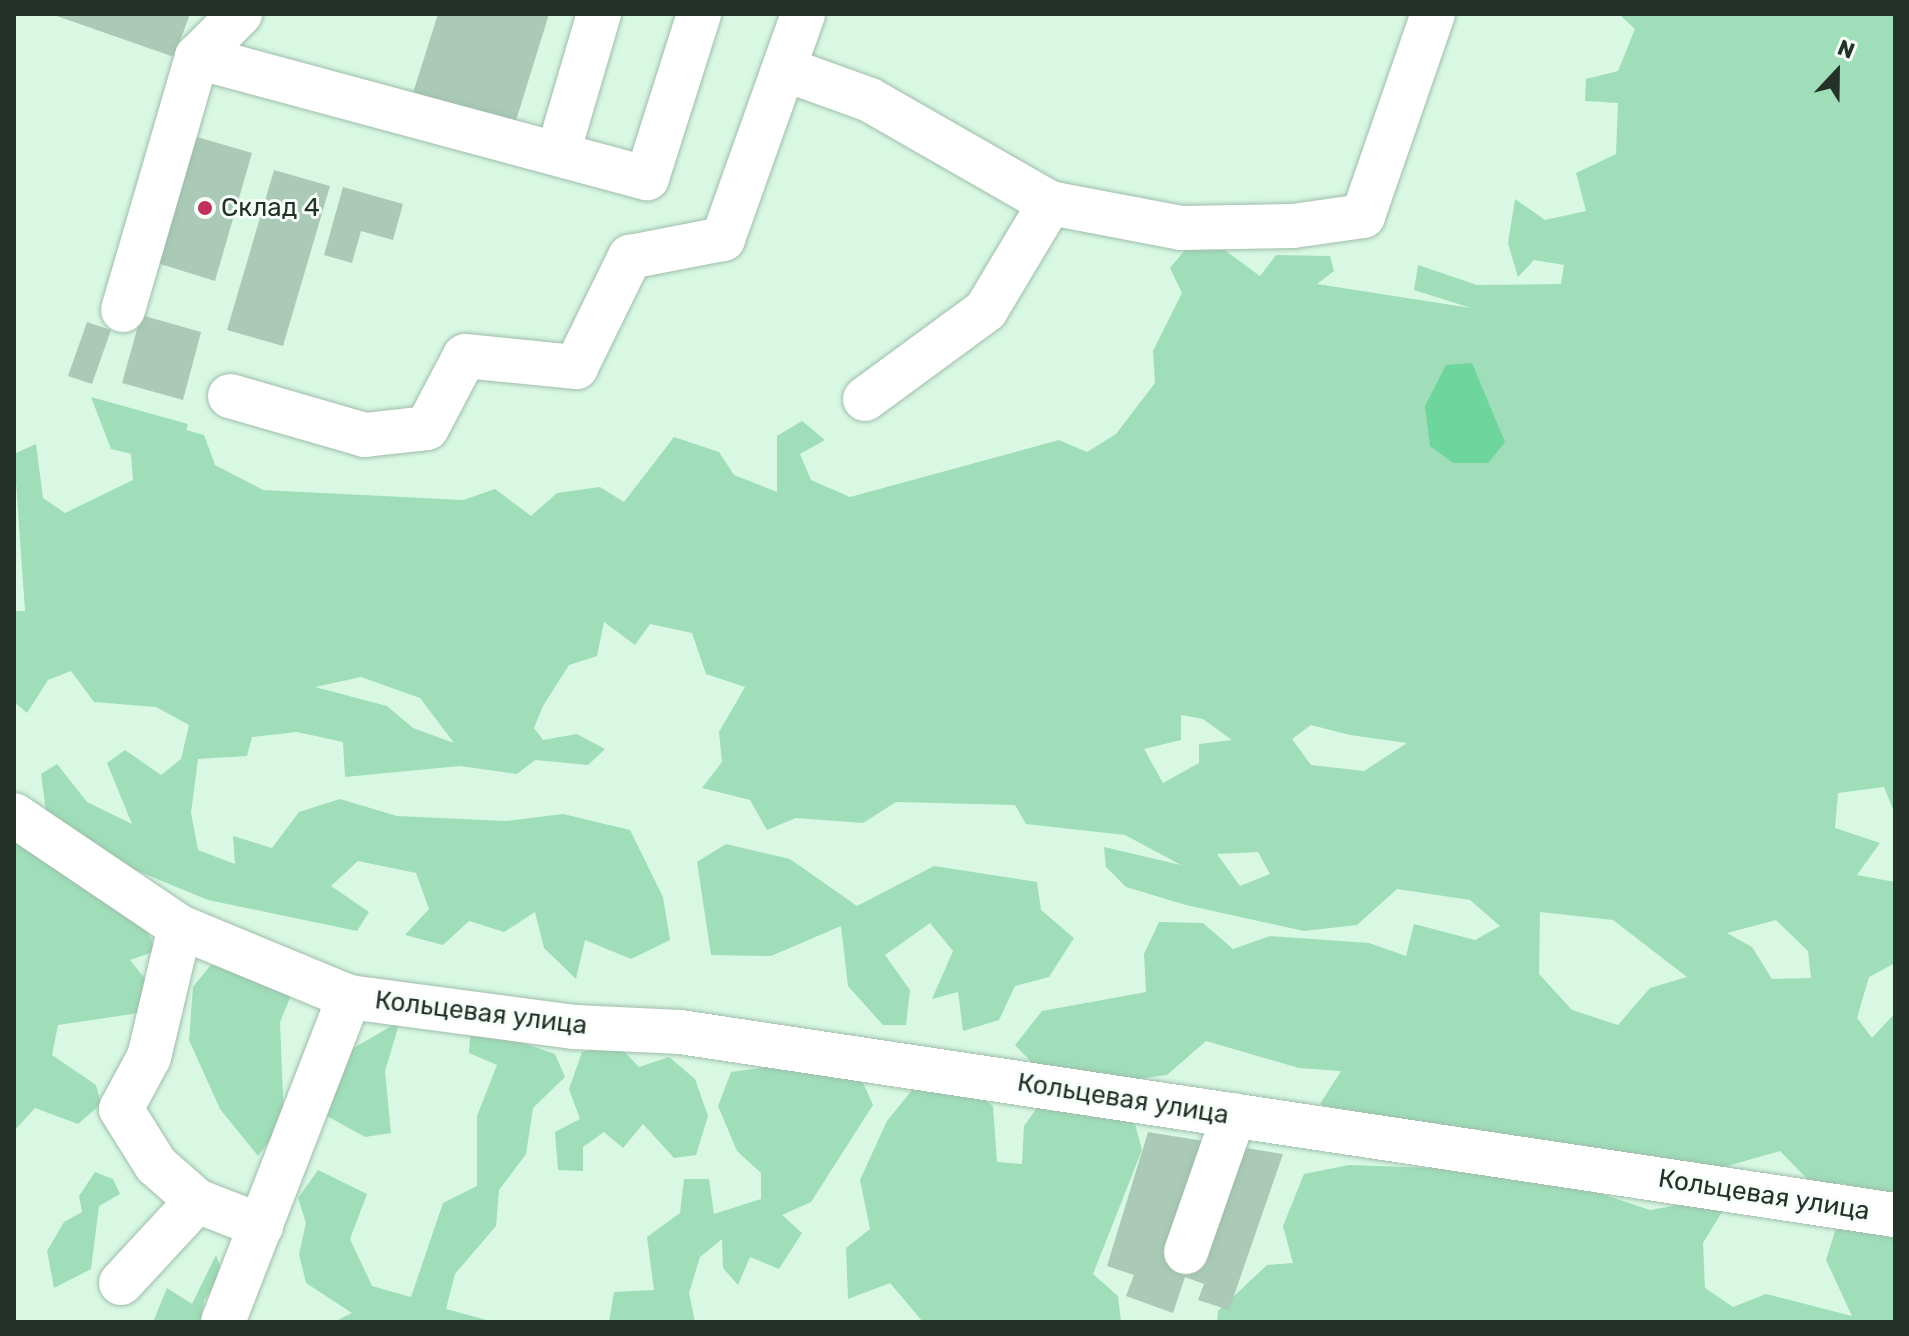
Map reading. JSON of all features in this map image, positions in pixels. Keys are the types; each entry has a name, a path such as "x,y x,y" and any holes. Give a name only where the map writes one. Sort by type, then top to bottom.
{"street":[{"path":"123,310 197,57 240,14"},
{"path":"558,153 599,14"},
{"path":"197,57 647,178 699,14"},
{"path":"230,396 365,435 427,428 465,356 576,367 630,257 723,239 803,14"},
{"path":"784,69 870,100 1050,203 1181,228 1293,226 1363,216 1433,14"},
{"path":"865,399 986,310 1050,203"},
{"name":"Кольцевая улица","path":"14,815 180,927 349,997 575,1027 680,1032 1895,1215"},
{"path":"180,927 149,1057 121,1109 156,1165 197,1201 261,1226"},
{"path":"223,1322 349,997"},
{"path":"1186,1252 1234,1115"},
{"path":"121,1283 197,1201"}],"shaded area":[{"path":"1619,14 1895,14 1895,814 1884,787 1838,793 1835,828 1880,843 1857,875 1895,882 1895,963 1869,977 1857,1018 1872,1038 1895,1013 1895,1201 1842,1183 1814,1186 1780,1151 1724,1167 1365,1123 1320,1104 1341,1071 1299,1068 1206,1041 1167,1075 1107,1083 1041,1072 1015,1045 1042,1011 1146,992 1144,954 1159,922 1203,923 1233,949 1270,936 1369,943 1406,956 1414,924 1475,940 1500,926 1470,900 1397,889 1357,925 1304,931 1186,905 1126,887 1106,867 1104,847 1181,865 1125,835 1026,824 1015,805 896,802 863,823 796,818 767,830 750,800 702,788 722,762 719,732 745,687 706,674 692,633 650,624 635,645 604,622 597,656 569,665 543,706 534,728 543,740 577,734 605,749 588,765 535,760 517,774 460,766 345,777 343,742 297,732 252,737 247,756 198,759 191,813 198,850 235,864 233,836 272,848 299,812 340,799 397,816 505,821 563,814 630,830 663,897 670,940 631,959 585,940 576,979 544,948 535,912 504,932 469,921 443,945 405,935 429,909 416,873 358,861 331,886 369,912 357,931 208,900 94,853 46,812 41,774 57,764 87,802 132,824 107,763 125,750 161,775 181,759 189,725 156,707 94,702 71,671 48,680 27,713 14,702 14,611 25,611 14,454 36,444 43,498 65,513 133,480 131,454 111,449 91,397 188,424 186,430 204,435 215,465 263,490 463,500 495,489 531,516 557,493 600,487 624,502 674,437 719,452 734,475 777,492 777,436 802,421 825,440 800,454 811,480 850,497 1059,440 1087,452 1116,434 1155,383 1153,351 1182,293 1170,268 1190,244 1223,249 1260,276 1276,255 1330,256 1334,271 1317,284 1471,308 1414,290 1418,265 1477,285 1561,284 1564,265 1534,260 1518,277 1508,243 1515,199 1545,220 1586,211 1576,173 1616,154 1618,103 1585,101 1586,79 1618,71 1635,29","holes":["361,677 420,698 454,743 413,728 387,706 315,687","1181,715 1203,719 1232,740 1199,744 1199,763 1163,783 1144,749 1181,740","1311,725 1350,735 1407,743 1364,771 1311,765 1292,739","1258,852 1270,874 1240,886 1217,854","1540,912 1613,920 1687,977 1650,988 1618,1025 1572,1010 1539,974","1776,920 1808,951 1811,978 1772,979 1752,947 1727,933"]},
{"path":"1472,363 1505,442 1488,463 1453,463 1430,446 1425,406 1446,365"},
{"path":"14,827 142,918 156,951 130,960 153,989 139,1013 58,1025 52,1055 96,1085 101,1104 78,1124 35,1108 14,1131"},
{"path":"726,844 790,859 857,906 934,866 1037,882 1041,910 1074,938 1049,977 1015,986 999,1020 963,1031 958,992 932,999 953,951 930,923 885,955 910,990 906,1025 883,1025 848,986 841,926 771,956 711,955 697,862"},
{"path":"239,953 295,986 280,1022 284,1122 258,1156 220,1109 189,1040 193,987 210,966"},
{"path":"400,1021 385,1071 391,1133 365,1137 327,1116 352,1049"},
{"path":"471,1025 555,1054 565,1077 533,1108 526,1154 499,1190 496,1226 455,1274 446,1309 494,1322 334,1322 352,1313 306,1283 299,1254 306,1223 298,1198 318,1170 367,1194 350,1239 372,1286 411,1297 443,1203 477,1186 477,1116 497,1065 469,1053"},
{"path":"616,1043 639,1067 669,1057 695,1079 708,1116 696,1155 674,1158 643,1124 623,1148 604,1132 583,1147 583,1171 558,1170 555,1132 580,1119 569,1089 582,1052"},
{"path":"798,1063 861,1078 873,1105 811,1202 782,1215 802,1233 779,1269 750,1257 738,1285 723,1268 722,1239 700,1257 689,1293 695,1322 609,1322 614,1292 654,1290 647,1237 680,1213 684,1179 709,1179 714,1214 761,1199 761,1173 737,1151 718,1106 731,1072"},
{"path":"913,1089 970,1090 993,1106 997,1162 1022,1164 1024,1126 1041,1102 1096,1108 1135,1124 1142,1150 1093,1274 1118,1296 1121,1322 923,1322 890,1283 848,1299 846,1248 870,1229 860,1180 887,1121"},
{"path":"1349,1165 1490,1170 1569,1183 1650,1210 1695,1202 1725,1207 1703,1243 1705,1288 1733,1307 1766,1294 1852,1316 1826,1260 1836,1228 1895,1227 1895,1322 1217,1322 1218,1311 1267,1265 1293,1263 1283,1226 1304,1174"},
{"path":"95,1172 113,1179 120,1194 99,1206 91,1269 54,1288 47,1251 64,1222 82,1212 79,1196"},
{"path":"216,1255 224,1276 204,1300 201,1322 153,1322 167,1288 192,1304"}],"building":[{"path":"51,14 190,14 174,57"},
{"path":"438,14 549,14 514,127 412,96"},
{"name":"Склад 4","path":"194,136 252,153 215,281 157,263"},
{"path":"274,170 330,186 283,346 227,330"},
{"path":"343,187 403,204 393,240 361,231 352,263 324,255"},
{"path":"141,315 201,332 183,400 122,383"},
{"path":"87,322 111,330 92,384 68,376"},
{"path":"1148,1132 1283,1154 1229,1310 1198,1300 1204,1284 1185,1277 1173,1313 1126,1296 1134,1275 1107,1266"}],"place":[{"name":"Склад 4","path":"205,208"}]}
